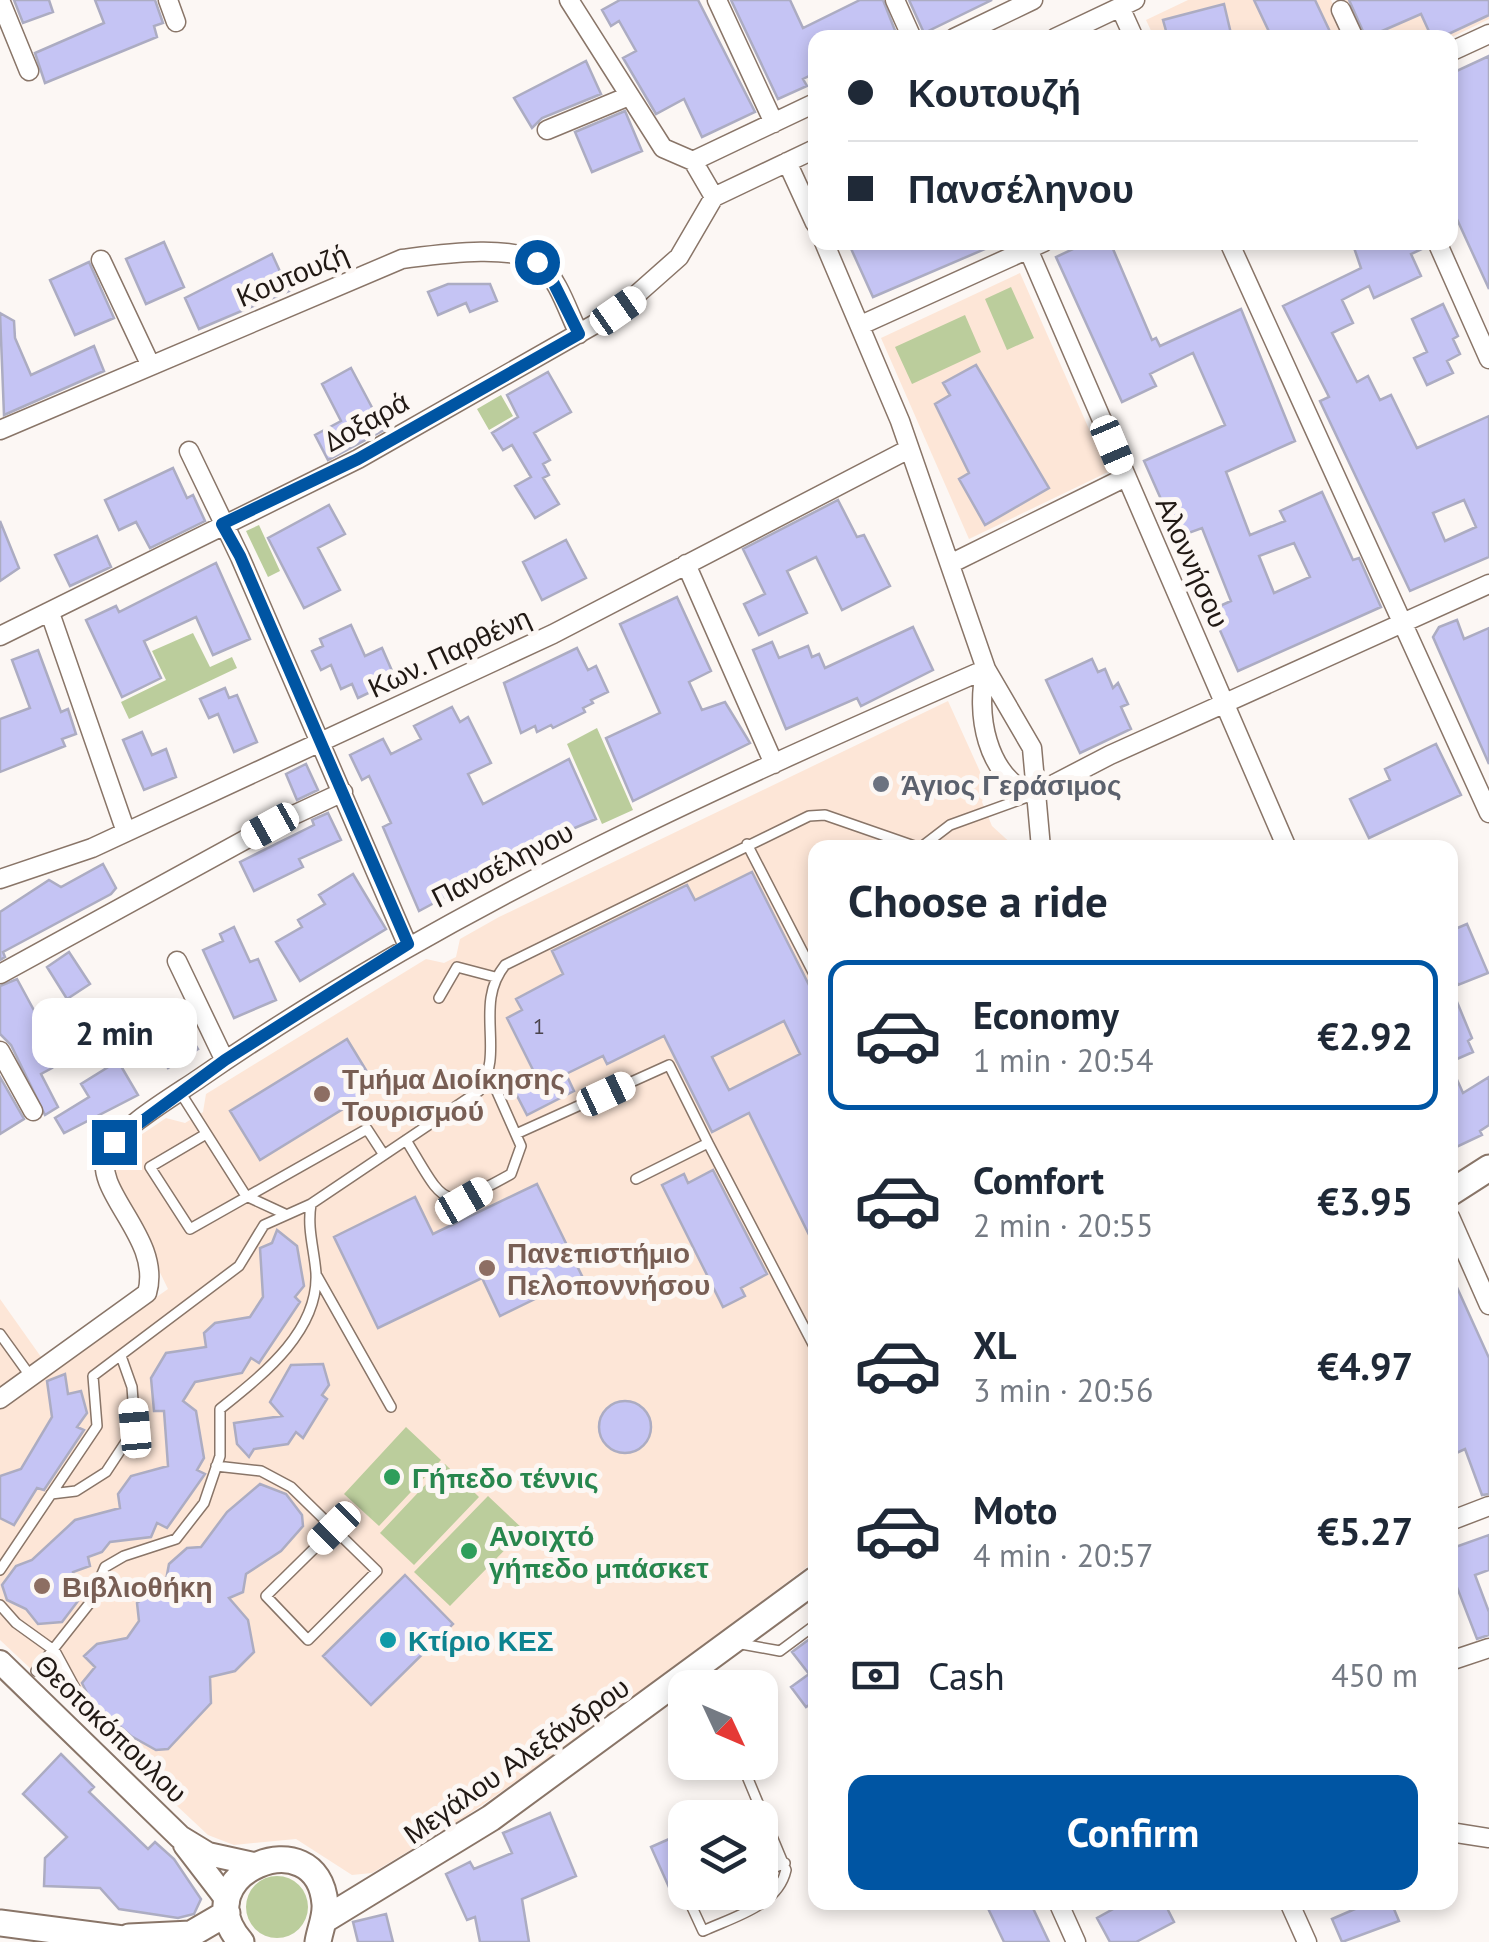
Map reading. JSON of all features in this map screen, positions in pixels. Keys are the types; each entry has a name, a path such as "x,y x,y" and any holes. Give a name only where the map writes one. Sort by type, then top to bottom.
{"main road":[{"path":"1458,1188 1489,1168"},
{"name":"Μεγάλου Αλεξάνδρου","path":"706,1670 733,1642 808,1585"},
{"name":"Μεγάλου Αλεξάνδρου","path":"318,1934 668,1699"},
{"path":"242,1942 228,1907 234,1883 254,1864 287,1860 353,1886 395,1879"},
{"path":"307,1869 321,1887 318,1934"},
{"path":"0,1924 138,1940 191,1934 228,1907"}],"street":[{"path":"0,0 28,71"},
{"path":"168,0 176,22"},
{"path":"568,0 663,148 693,161 714,197 808,153"},
{"path":"718,0 774,123"},
{"path":"894,0 908,30"},
{"path":"970,30 1032,0"},
{"path":"1071,30 1127,3 1132,30"},
{"path":"1341,10 1350,30"},
{"path":"1458,48 1489,34"},
{"path":"547,130 630,96"},
{"path":"693,161 808,106"},
{"path":"787,162 808,208"},
{"name":"Δοξαρά","path":"0,636 358,459 579,334 640,295 670,266 714,197"},
{"path":"828,250 908,449 986,669 1027,736 1035,765 1033,795 1040,840"},
{"path":"861,325 1021,250"},
{"name":"Αλοννήσου","path":"1034,250 1126,477 1284,840"},
{"path":"1234,250 1487,801"},
{"path":"1441,250 1489,358"},
{"name":"Κουτουζή","path":"0,430 391,263 448,253 514,254 537,262 552,280 579,334"},
{"path":"102,260 150,364"},
{"name":"Κων. Παρθένη","path":"0,879 79,854 553,634 908,449"},
{"path":"189,451 240,556 408,944"},
{"path":"950,564 1126,477"},
{"path":"686,564 774,764"},
{"path":"1033,795 1224,702 1489,584"},
{"path":"50,613 126,832"},
{"path":"986,669 980,703 989,740 1007,778 1033,795"},
{"name":"Πανσέληνου","path":"31,1377 148,1293 150,1274 144,1245 106,1178 104,1162 114,1142 180,1092 408,944 511,889 986,669"},
{"path":"0,974 270,826 343,792"},
{"path":"177,961 225,1060"},
{"path":"0,1050 34,1111"},
{"path":"1458,1235 1489,1305"},
{"path":"0,1399 31,1377"},
{"path":"1458,1517 1489,1506"},
{"path":"1458,1658 1489,1648"},
{"name":"Θεοτοκόπουλου","path":"0,1662 180,1838"},
{"path":"1458,1833 1489,1838"},
{"path":"180,1838 208,1854 254,1864"},
{"path":"180,1838 228,1907"},
{"path":"1062,1910 1076,1942"},
{"path":"1293,1910 1308,1942"}],"lane":[{"path":"930,840 950,825 1033,795"},
{"path":"406,1140 436,1190 448,1200 464,1201 511,1174 522,1146 490,1076 487,1015 496,977 522,953 809,816 826,815 897,840"},
{"path":"748,844 808,962"},
{"path":"439,998 457,966 496,977"},
{"path":"516,1134 669,1065 808,1335"},
{"path":"0,1570 97,1426 93,1376 239,1266 264,1224 311,1204 479,1091 490,1076"},
{"path":"180,1092 246,1196 285,1214"},
{"path":"206,1134 150,1167 190,1229 367,1129 384,1154"},
{"path":"636,1179 708,1142"},
{"path":"311,1204 307,1232 316,1274 391,1408"},
{"path":"36,1671 89,1604 105,1567 124,1556 176,1539 204,1503 216,1466 220,1408 259,1378 312,1314 316,1274"},
{"path":"0,1334 31,1377"},
{"path":"51,1494 76,1491 106,1472 135,1428 132,1388 121,1356"},
{"path":"216,1466 261,1471 291,1487 334,1528 377,1571 308,1640 266,1596 334,1528"},
{"path":"0,1604 16,1623 54,1650 88,1712 164,1782"},
{"path":"733,1642 780,1651 808,1630"},
{"path":"750,1780 785,1862 784,1880 778,1887"},
{"path":"778,1865 785,1862"},
{"path":"692,1910 703,1931 744,1910"}],"shaded area":[{"path":"1188,0 1331,0 1345,30 1151,30 1146,20"},
{"path":"1344,0 1489,0 1489,19 1458,34 1458,30 1358,30"},
{"path":"1020,273 1108,472 969,539 881,338"},
{"name":"Πανεπιστήμιο Πελοποννήσου","path":"948,701 987,787 982,802 992,826 1007,840 808,840 808,1566 592,1729 459,1821 372,1873 352,1875 296,1839 234,1845 208,1835 0,1640 0,1299 51,1371 168,1289 113,1176 114,1153 166,1118 185,1123 203,1112 206,1094 426,959 444,963 456,957 460,939"}],"green space":[{"path":"1011,287 1034,338 1007,350 985,299"},
{"path":"965,315 981,352 912,384 895,347"},
{"path":"501,395 513,416 489,430 477,409"},
{"path":"259,525 280,571 268,577 246,531"},
{"path":"193,633 210,667 232,657 237,668 129,719 121,702 166,680 152,651"},
{"path":"597,728 633,810 602,824 567,744"},
{"name":"Γήπεδο τέννις","path":"406,1427 441,1460 379,1526 344,1494"},
{"name":"Ανοιχτό γήπεδο μπάσκετ","path":"445,1464 479,1497 414,1565 380,1533"},
{"name":"Ανοιχτό γήπεδο μπάσκετ","path":"488,1496 524,1530 450,1606 414,1572"},
{"path":"277,1876 299,1885 308,1907 299,1929 277,1938 255,1929 246,1907 255,1885"}],"building":[{"path":"14,0 49,0 53,12 23,23"},
{"path":"95,0 155,0 163,23 154,26 157,37 45,83 35,53 104,23"},
{"path":"620,0 698,0 755,112 702,137 684,99 656,114 623,58 636,51 619,21 611,26 602,10"},
{"path":"731,0 790,0 803,28 860,0 883,0 895,30 808,30 808,76 803,79 807,86 778,99"},
{"path":"909,0 992,0 930,30 923,30"},
{"path":"1254,0 1315,0 1329,30 1268,30"},
{"path":"1349,0 1489,0 1489,15 1457,30 1428,30 1421,14 1384,30 1362,30"},
{"path":"1224,4 1230,30 1166,30 1163,20"},
{"path":"1489,56 1489,289 1458,221 1458,70"},
{"path":"586,61 601,94 542,118 532,128 514,98"},
{"path":"625,111 642,151 592,172 575,132"},
{"path":"164,242 184,287 146,304 126,259"},
{"path":"852,250 983,250 873,297"},
{"path":"1071,250 1113,250 1152,340 1156,338 1160,346 1241,309 1295,441 1226,472 1250,535 1285,521 1280,511 1322,492 1353,560 1359,558 1381,607 1238,671 1211,610 1231,601 1202,528 1172,539 1160,508 1164,506 1144,461 1225,425 1193,353 1150,374 1156,386 1122,402 1056,257","holes":["1294,543 1310,577 1274,593 1259,556"]},
{"path":"1355,250 1420,250 1411,254 1421,276 1374,298 1369,286 1342,300 1353,323 1332,333 1357,382 1368,376 1380,400 1391,395 1417,448 1489,416 1489,557 1410,591 1320,401 1329,397 1283,306 1361,268","holes":["1464,500 1476,527 1445,541 1433,513"]},
{"path":"272,254 289,291 199,329 185,298"},
{"path":"89,262 114,318 75,335 50,280"},
{"path":"448,284 490,284 497,301 470,312 466,303 438,315 428,292"},
{"path":"1443,304 1458,336 1453,339 1460,354 1447,361 1453,373 1427,385 1414,358 1427,352 1412,319"},
{"path":"0,313 14,321 15,338 31,375 94,346 104,371 4,415"},
{"path":"976,365 1049,488 985,525 959,479 969,473 935,404 950,395 943,383"},
{"path":"351,368 384,430 328,460 315,435 341,421 322,384"},
{"path":"548,372 571,412 534,433 550,460 543,464 549,475 543,478 559,504 535,518 515,486 531,477 512,445 503,450 492,433 518,417 507,395"},
{"path":"173,468 187,498 193,495 205,521 150,548 136,522 119,530 105,500"},
{"path":"838,500 857,537 864,535 890,586 842,610 816,557 787,571 807,613 759,635 744,604 765,594 743,549"},
{"path":"329,505 345,534 318,548 340,590 304,608 268,538"},
{"path":"0,521 19,568 0,581"},
{"path":"97,536 111,567 70,586 55,555"},
{"path":"566,540 586,578 542,600 523,562"},
{"path":"216,563 250,639 213,655 196,617 144,641 161,678 122,697 86,620 116,606 119,612"},
{"path":"677,597 711,671 689,682 702,710 725,702 750,743 633,801 606,738 660,713 620,624"},
{"path":"1457,620 1464,639 1489,628 1489,764 1433,637 1439,627"},
{"path":"351,625 365,656 382,648 396,680 358,698 352,684 341,689 331,665 321,670 312,651 323,646 320,639"},
{"path":"913,627 933,670 861,706 857,698 786,729 753,650 772,642 779,658 808,646 812,657 819,654 825,668"},
{"path":"577,648 588,670 596,666 608,692 591,700 593,703 583,708 585,712 553,728 551,725 537,732 535,726 521,733 504,683"},
{"path":"38,650 61,712 68,709 76,734 62,739 65,746 0,772 0,719 30,708 12,660"},
{"path":"1092,659 1098,672 1105,669 1113,688 1118,683 1128,704 1121,707 1131,729 1080,753 1046,680"},
{"path":"225,688 229,698 237,695 257,742 234,752 218,714 209,718 200,699"},
{"path":"452,707 460,722 468,717 491,763 468,774 483,804 569,759 596,819 508,856 510,862 419,911 383,827 391,823 369,776 362,780 350,755 383,739 391,754 421,739 414,726"},
{"path":"142,732 152,755 166,749 176,777 144,790 123,740"},
{"path":"1436,744 1461,795 1369,838 1350,799 1390,780 1385,769"},
{"path":"306,764 318,790 297,800 286,774"},
{"path":"328,813 341,840 299,859 303,867 254,891 240,862 314,825 312,820"},
{"path":"103,864 116,888 111,894 3,952 5,957 0,960 0,912 49,880 61,887"},
{"path":"752,872 808,983 808,1233 749,1113 712,1132 664,1036 607,1064 603,1056 566,1074 574,1091 527,1115 513,1088 536,1076 507,1018 522,1010 516,999 563,974 552,951 687,885 695,900","holes":["784,1021 800,1054 729,1090 712,1057"]},
{"path":"353,874 386,929 300,981 276,942 302,927 298,920 325,904 319,895"},
{"path":"1467,924 1488,973 1458,985 1458,928"},
{"path":"234,927 250,962 258,959 276,1000 234,1018 203,950 223,941 220,934"},
{"path":"69,952 90,984 67,999 47,967"},
{"path":"17,979 36,1014 48,1007 68,1041 45,1054 52,1068 41,1074 58,1107 45,1115 11,1045 0,1034 0,986"},
{"path":"1458,1004 1472,1038 1468,1041 1473,1052 1458,1059"},
{"path":"174,1010 198,1049 168,1068 151,1040 160,1034 154,1023"},
{"path":"347,1039 377,1088 260,1160 230,1111"},
{"path":"118,1061 138,1095 64,1133 55,1118 89,1097 81,1084"},
{"path":"0,1077 24,1119 0,1134"},
{"path":"1489,1077 1489,1125 1480,1131 1482,1135 1458,1146 1458,1082 1463,1093"},
{"path":"713,1170 767,1274 741,1288 745,1296 723,1307 662,1185 684,1174 688,1183"},
{"path":"537,1184 582,1276 500,1316 482,1278 378,1328 334,1237 415,1197 433,1234"},
{"path":"277,1230 297,1246 304,1286 295,1297 300,1302 259,1363 251,1358 242,1373 195,1382 183,1401 196,1411 204,1458 197,1470 205,1474 167,1528 157,1523 151,1537 110,1542 102,1552 88,1557 90,1566 73,1572 78,1601 62,1622 38,1624 26,1609 7,1600 2,1585 16,1566 32,1560 75,1520 120,1508 118,1494 131,1476 168,1466 164,1411 154,1411 151,1378 166,1353 206,1347 204,1333 215,1323 250,1317 263,1297 260,1248 272,1243"},
{"path":"1458,1290 1489,1358 1489,1494 1482,1495 1465,1449 1458,1452"},
{"path":"323,1364 329,1385 322,1395 327,1399 303,1438 296,1432 288,1444 254,1449 249,1457 237,1444 234,1423 282,1416 270,1402 291,1365"},
{"path":"65,1374 68,1394 81,1391 87,1413 77,1427 84,1430 44,1490 37,1488 14,1525 0,1518 0,1476 21,1469 52,1417 47,1381"},
{"path":"625,1401 643,1409 651,1427 643,1445 625,1453 607,1445 599,1427 607,1409"},
{"path":"260,1484 286,1494 302,1515 303,1526 281,1551 246,1574 243,1592 229,1598 248,1620 254,1652 235,1671 210,1677 211,1703 168,1749 156,1750 131,1736 91,1701 82,1683 95,1667 84,1656 97,1644 127,1638 139,1621 137,1603 166,1580 169,1564 187,1548 201,1547 227,1512"},
{"path":"1489,1535 1489,1570 1475,1575 1489,1612 1489,1635 1477,1639 1458,1590 1458,1546"},
{"name":"Κτίριο ΚΕΣ","path":"405,1575 453,1624 371,1705 323,1656"},
{"path":"808,1640 808,1673 792,1652"},
{"path":"808,1675 808,1706 806,1707 791,1687"},
{"path":"61,1754 94,1787 89,1792 148,1849 155,1842 174,1859 201,1899 194,1914 178,1918 119,1909 100,1888 44,1886 45,1858 67,1837 23,1794"},
{"path":"550,1813 576,1876 522,1899 529,1942 480,1942 475,1917 467,1920 446,1874 470,1862 474,1869 512,1853 503,1833"},
{"path":"668,1840 668,1885 651,1847"},
{"path":"989,1910 1034,1910 1049,1942 1004,1942"},
{"path":"1112,1910 1168,1910 1174,1922 1136,1942 1110,1942 1097,1918"},
{"path":"1353,1910 1394,1910 1399,1921 1342,1942 1332,1919"},
{"path":"386,1914 393,1942 358,1942 353,1922"}],"place":[{"name":"Άγιος Γεράσιμος","path":"881,784"},
{"name":"Τμήμα Διοίκησης Τουρισμού","path":"322,1094"},
{"name":"Πανεπιστήμιο Πελοποννήσου","path":"487,1268"},
{"name":"Γήπεδο τέννις","path":"392,1477"},
{"name":"Ανοιχτό γήπεδο μπάσκετ","path":"469,1551"},
{"name":"Βιβλιοθήκη","path":"42,1586"},
{"name":"Κτίριο ΚΕΣ","path":"388,1640"}],"route":[{"path":"114,1142 225,1060 408,944 240,556 222,524 358,459 476,388 579,334 552,280 537,262"}]}
